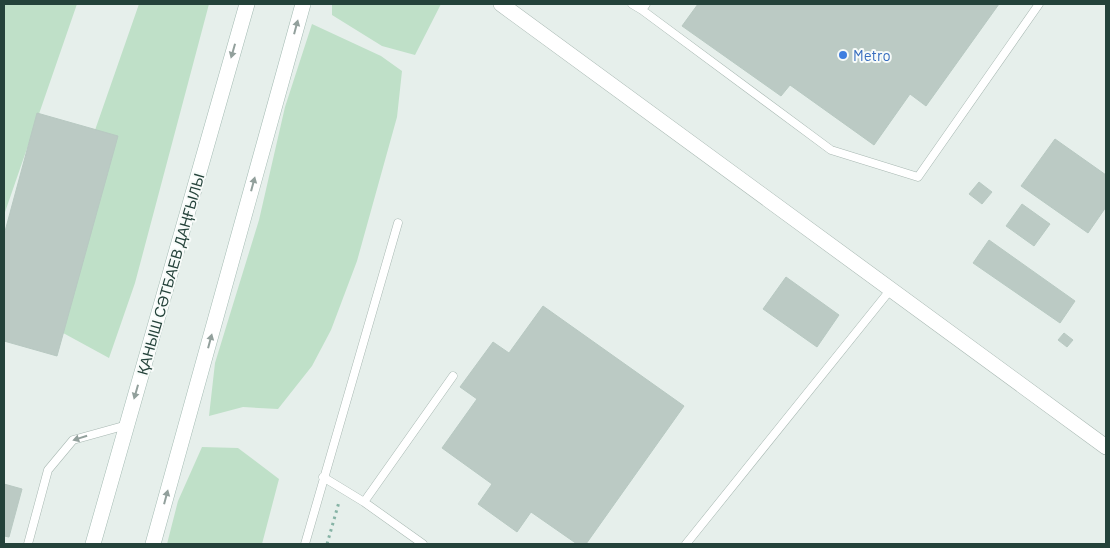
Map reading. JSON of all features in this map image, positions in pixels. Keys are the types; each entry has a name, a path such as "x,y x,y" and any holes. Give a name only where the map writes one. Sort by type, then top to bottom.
{"main road":[{"name":"ҚАНЫШ СӘТБАЕВ ДАҢҒЫЛЫ","path":"93,544 247,4"},
{"path":"153,544 303,4"},
{"path":"501,4 1106,447"}],"lane":[{"path":"632,4 644,7 831,150 918,177 1039,4"},
{"path":"305,544 398,223"},
{"path":"686,544 891,289"},
{"path":"364,502 453,376"},
{"path":"28,544 48,470 73,440 127,425"},
{"path":"323,477 364,502 424,544"}],"path":[{"path":"327,544 342,489"}],"green space":[{"path":"4,4 77,4 4,215"},
{"path":"139,4 209,4 135,283 109,358 54,328 94,133"},
{"path":"332,4 441,4 415,55 382,46 332,15"},
{"path":"312,24 381,56 402,71 397,117 357,261 331,330 312,366 278,409 243,407 209,416 215,363 259,220 285,107"},
{"path":"202,447 238,448 279,479 262,544 167,544 178,501"}],"building":[{"name":"Metro","path":"698,4 999,4 926,106 910,94 874,145 790,85 781,96 682,26"},
{"path":"37,113 118,136 57,356 4,341 4,235"},
{"path":"1055,139 1106,175 1106,207 1088,233 1021,186"},
{"path":"979,182 992,192 982,204 969,194"},
{"path":"1022,204 1050,224 1034,246 1006,226"},
{"path":"989,240 1075,301 1060,323 973,263"},
{"path":"786,277 839,315 817,347 763,309"},
{"path":"543,306 684,406 586,544 577,544 531,512 517,532 478,504 492,484 442,448 477,399 460,387 493,342 509,353"},
{"path":"1064,333 1073,340 1067,347 1058,340"},
{"path":"4,484 22,489 9,537 4,536"}],"place":[{"name":"Metro","path":"843,55"}]}
